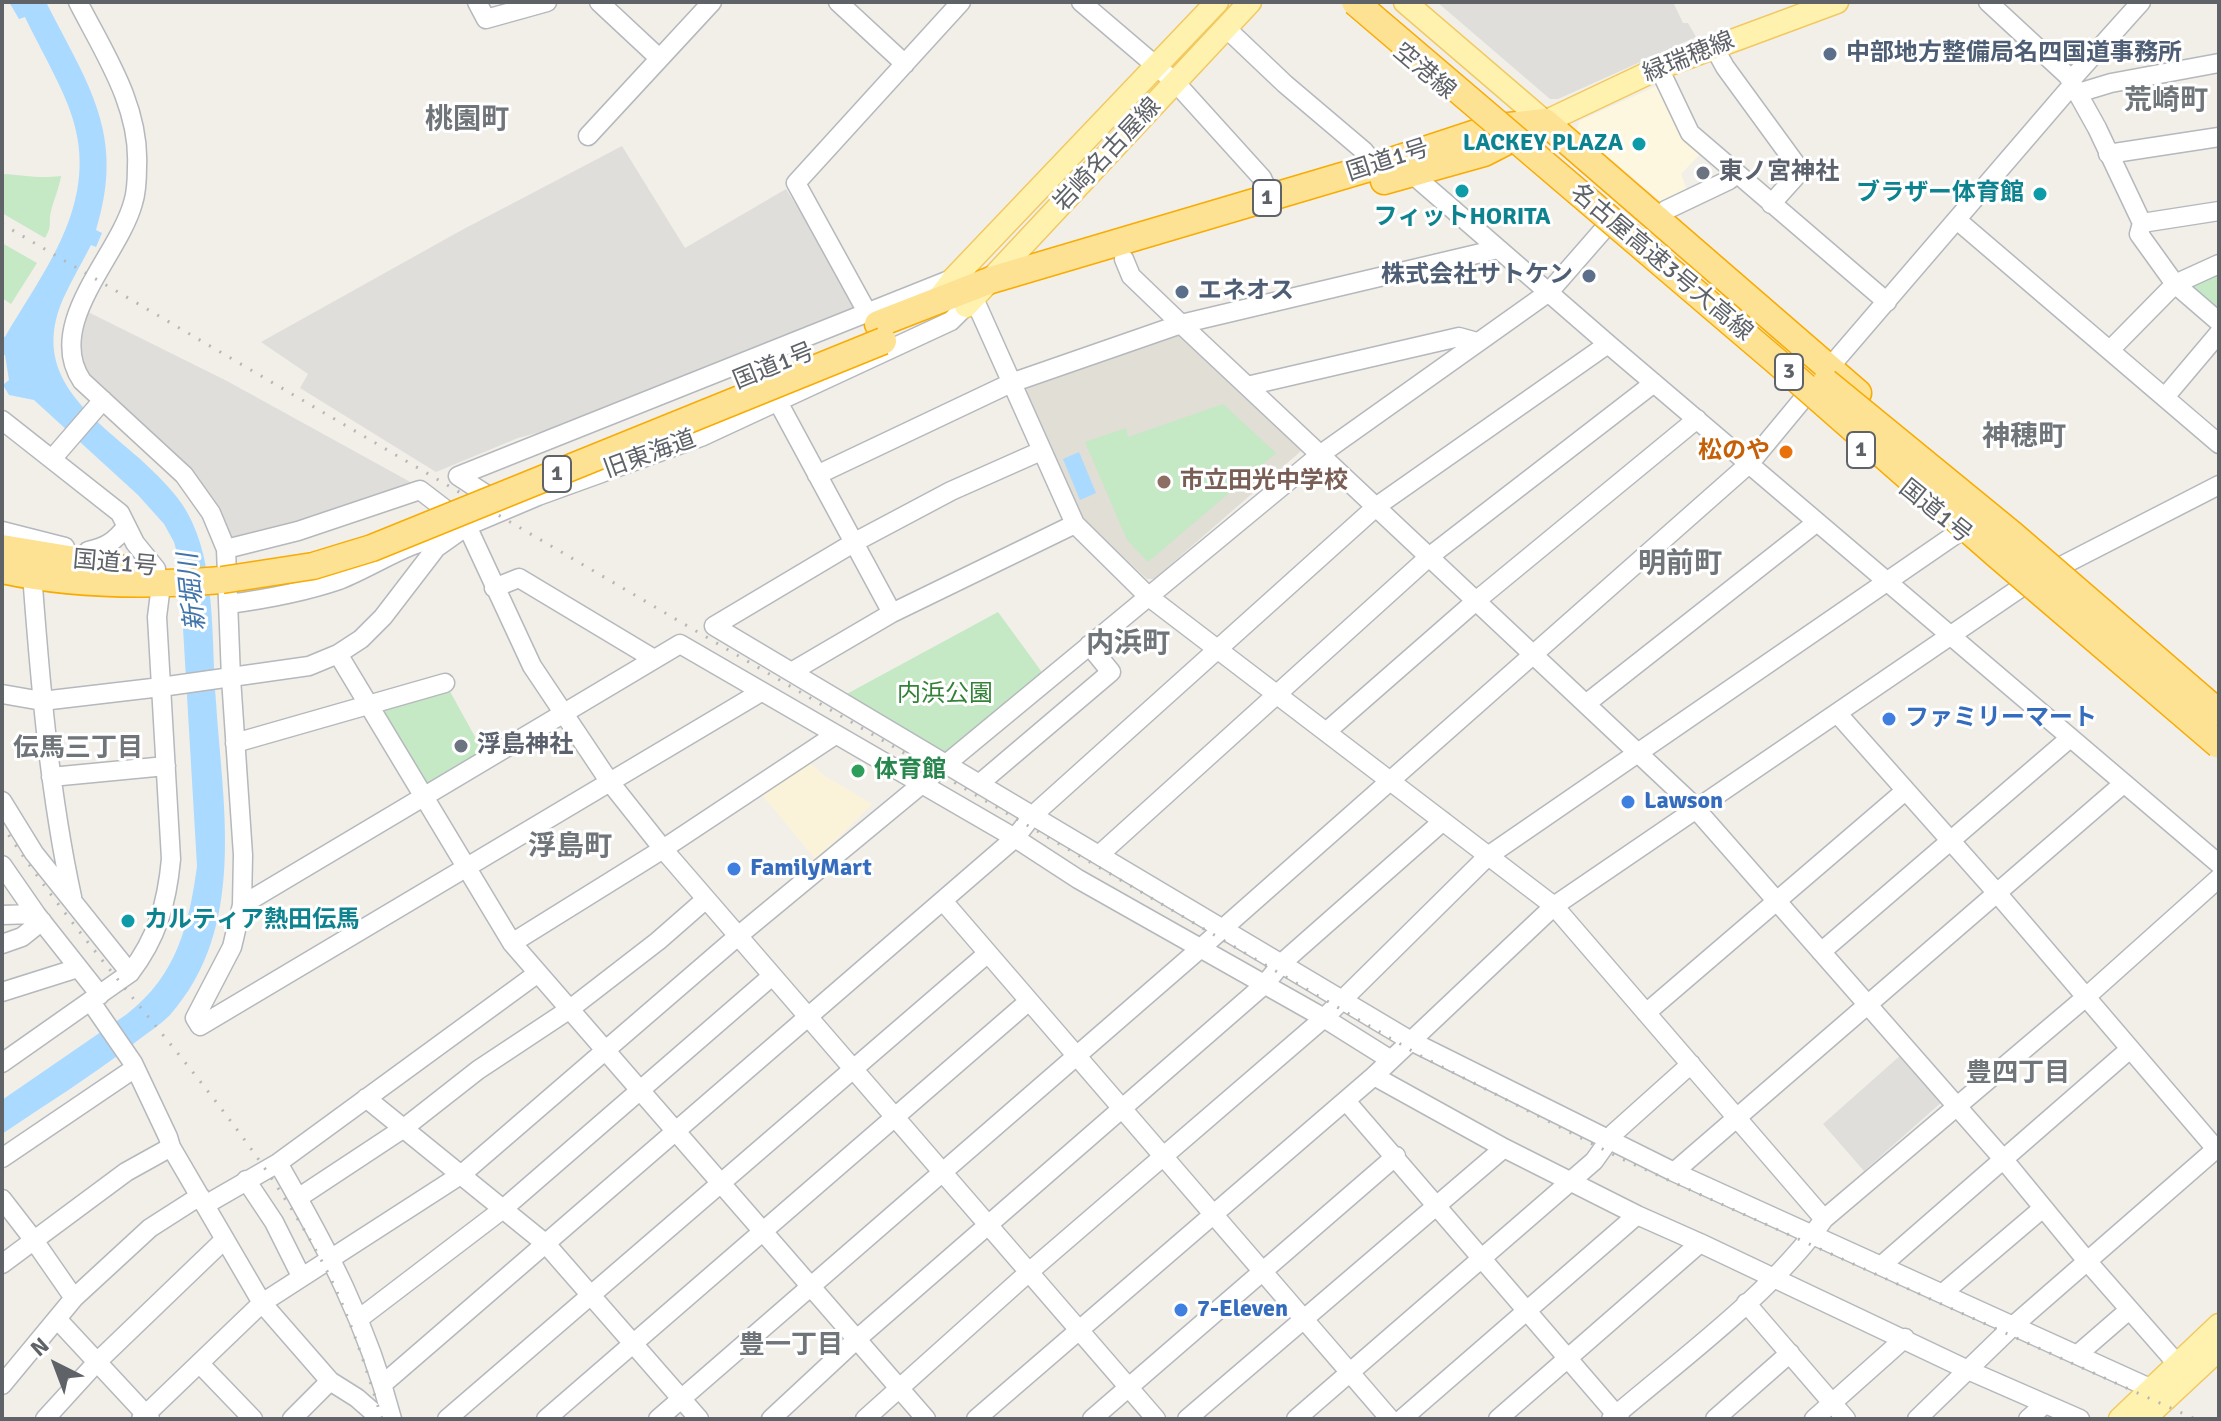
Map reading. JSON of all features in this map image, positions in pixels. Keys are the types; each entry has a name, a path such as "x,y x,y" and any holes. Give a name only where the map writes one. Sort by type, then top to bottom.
{"highway":[{"name":"名古屋高速3号大高線","path":"1355,2 2219,745"},
{"name":"名古屋高速3号大高線","path":"1377,2 1789,352 2013,535 2219,713"},
{"name":"国道1号","path":"2,570 32,577 151,579 314,550 370,534 876,325 947,288 991,280 1376,166 1545,122 1829,368 2219,697"},
{"name":"国道1号","path":"876,325 971,305 1484,153 1499,135"},
{"name":"国道1号","path":"1499,135 1892,477 2026,584 2219,754"},
{"path":"1892,477 1936,486 2219,728"},
{"name":"国道1号","path":"2,548 96,565 151,579"}],"main road":[{"name":"岩崎名古屋線","path":"971,305 1250,2"},
{"name":"空港線","path":"1341,2 1499,135"},
{"name":"空港線","path":"1405,2 1545,122"},
{"name":"緑瑞穂線","path":"1545,122 1659,68 1837,2"},
{"name":"岩崎名古屋線","path":"947,288 1157,67 1207,6"},
{"path":"2146,1419 2219,1325"},
{"path":"2120,1419 2152,1389 2219,1349"}],"street":[{"path":"78,2 121,83 134,126 137,151 133,205 108,258 80,306 71,335 75,369 100,403 194,486 211,513 226,549 229,678 243,855 242,905 232,947 195,1018 200,1026 761,692"},
{"path":"477,2 486,19 547,2"},
{"path":"599,2 659,58"},
{"path":"588,136 712,2"},
{"path":"838,2 905,64"},
{"path":"507,508 458,476 520,450 876,325 796,183 961,2"},
{"path":"1081,2 1176,83 1262,178 1271,197"},
{"path":"1988,2 2065,72 2142,223 2139,234 2175,284 2219,322"},
{"path":"1829,368 2067,91 2074,87 2141,2"},
{"path":"1226,28 1285,84 1364,151 1376,166"},
{"path":"1714,47 1725,67 1798,167 1798,174 1771,204"},
{"path":"2074,87 2219,63"},
{"path":"1659,68 1690,133 1887,302"},
{"path":"2108,154 2219,137"},
{"path":"1411,173 2219,864"},
{"path":"1657,219 1666,210 1736,174"},
{"path":"2142,223 2219,211"},
{"path":"1957,220 2219,444"},
{"path":"57,1319 145,1417 262,1303 462,1174 738,936 1321,454 1549,292 1604,229"},
{"path":"817,475 1011,383 1181,324 1498,249"},
{"path":"1124,259 1131,276 1696,809 2004,1160 2183,1371"},
{"path":"2111,349 2175,284 2219,264"},
{"path":"971,305 1011,383 1075,524 1149,597 1554,906 1737,1118 1819,1227"},
{"name":"旧東海道","path":"167,687 309,666 338,654 361,639 383,617 436,548 460,531 507,508 701,437 951,321 971,305"},
{"path":"2165,397 2219,333"},
{"path":"1247,386 1459,337 1477,342"},
{"path":"383,1384 1015,838 1032,816 1377,506 1608,344"},
{"path":"1099,855 1430,556 1654,383"},
{"path":"658,1419 1202,947 1750,463 1803,399"},
{"path":"777,400 892,613"},
{"path":"57,454 100,403"},
{"path":"1326,732 1477,600 1697,419"},
{"path":"2,420 57,454 120,513 151,579 167,687 166,766 171,859 168,893 158,928 130,973 98,1005 2,1063"},
{"path":"520,450 538,496"},
{"path":"1041,451 951,491 855,542 714,626 1411,1041 1674,1172 1819,1227 1882,1265 2152,1389"},
{"path":"976,1419 1346,1101 1554,906 2026,584 2219,485"},
{"path":"226,549 298,531 420,490 460,531 494,588 532,666 609,781 663,849 1156,1419"},
{"path":"1587,703 1817,522"},
{"path":"793,671 892,613 1075,524"},
{"path":"88,551 105,548 126,527"},
{"path":"2,531 135,562 151,579"},
{"path":"229,604 271,598 338,580 420,544 460,531"},
{"path":"865,1419 1029,1272 1324,1018 1488,856 1959,532"},
{"path":"494,588 519,578 654,659"},
{"path":"2,582 33,587 151,579"},
{"path":"151,579 135,592 145,596 157,617"},
{"path":"33,587 51,777 72,897"},
{"path":"242,905 680,644 1015,838 1078,879 1324,1018 1391,1060"},
{"path":"979,784 1111,672 1089,645"},
{"path":"338,654 512,943 926,1419"},
{"path":"235,743 445,683"},
{"path":"2,694 42,701 167,687"},
{"path":"1837,713 1997,893 2216,1149 2014,1325 1970,1371 1917,1419"},
{"path":"512,943 663,849 835,735"},
{"path":"1821,952 2070,738"},
{"path":"51,777 166,766"},
{"path":"1674,1172 2123,784"},
{"path":"1646,1013 1905,791"},
{"path":"2,801 34,853 130,973"},
{"path":"771,1419 987,1224 1265,984 1283,962 1443,821"},
{"path":"2,865 78,968 134,1066 171,1147 262,1303 330,1381 357,1398 381,1419"},
{"path":"1346,1101 1616,1417 1746,1303 1819,1227 2219,878"},
{"path":"298,1198 404,1128 478,1070 570,1009 658,941 706,899"},
{"path":"943,901 1390,1419"},
{"path":"2,915 39,917"},
{"path":"2,944 22,937 39,917"},
{"path":"447,1419 988,953"},
{"path":"2,992 78,968"},
{"path":"2,1385 74,1298 150,1228 278,1163 538,973"},
{"path":"360,1318 503,1209 772,976"},
{"path":"546,1419 1029,1001"},
{"path":"1882,1265 2130,1049"},
{"path":"1296,1419 1594,1161 1607,1140 1691,1064"},
{"path":"2,1158 134,1066"},
{"path":"1374,1076 1569,1182 1970,1371 2080,1419"},
{"path":"366,1098 546,1244 699,1419"},
{"path":"2,1264 126,1172 171,1147"},
{"path":"1187,1419 1504,1148"},
{"path":"1092,1419 1396,1156"},
{"path":"278,1163 332,1258 360,1318 392,1419"},
{"path":"246,1180 274,1222 301,1276"},
{"path":"2,1199 74,1298"},
{"path":"1943,1293 2043,1208"},
{"path":"1402,1419 1637,1215"},
{"path":"45,1419 97,1362 224,1240"},
{"path":"1498,1419 1700,1243"},
{"path":"1746,1303 1846,1419"},
{"path":"2077,1355 2129,1310"},
{"path":"1814,1419 1905,1338"},
{"path":"1715,1419 1790,1353"},
{"path":"200,1364 253,1419"},
{"path":"292,1419 330,1381"},
{"path":"357,1398 363,1419"},
{"path":"2028,1419 2045,1404"}],"shaded area":[{"path":"1437,2 1673,2 1683,23 1688,23 1696,37 1558,99 1550,99"},
{"name":"LACKEY PLAZA","path":"1659,85 1701,153 1681,174 1688,193 1664,204 1577,130 1579,121"},
{"path":"622,146 685,248 786,189 856,299 854,312 563,426 518,438 436,472 300,388 308,374 261,342 460,231"},
{"path":"82,309 227,381 414,484 360,509 229,542 211,503 81,375 75,330"},
{"name":"市立田光中学校","path":"1179,333 1296,441 1301,451 1154,579 1147,579 1076,513 1023,387"},
{"path":"1902,1054 1943,1101 1864,1171 1823,1124"}],"green space":[{"path":"2,174 61,176 45,238 2,213"},
{"path":"2,243 37,263 11,304 2,298"},
{"path":"2219,267 2219,313 2188,287"},
{"path":"1223,404 1276,453 1148,562 1127,540 1085,442 1126,428 1128,437"},
{"name":"内浜公園","path":"998,612 1044,675 947,755 843,696"},
{"path":"447,686 485,755 426,787 379,708"}],"sand":[{"path":"807,761 825,776 872,804 816,860 759,791"}],"water":[{"name":"新堀川","path":"9,2 46,2 76,59 98,111 107,166 96,230 102,233 96,247 91,245 63,299 55,326 54,350 59,371 84,408 171,490 197,533 211,604 225,825 220,906 211,944 194,981 170,1015 100,1068 2,1134 2,1100 127,1014 158,983 178,948 185,928 197,866 179,560 174,542 164,524 138,495 34,400 9,395 3,385 9,380 5,355 2,355 2,336 5,337 36,286 63,235 79,181 79,153 70,111 25,17 19,19"},
{"path":"1079,452 1096,493 1080,500 1063,459"}],"railway":[{"path":"2,224 1419,1055 1622,1159 2195,1419"},
{"path":"2,825 83,937 213,1098 293,1211 327,1271 343,1307 382,1419"}],"place":[{"name":"中部地方整備局名四国道事務所","path":"1830,54"},
{"name":"LACKEY PLAZA","path":"1639,144"},
{"name":"東ノ宮神社","path":"1703,173"},
{"name":"フィットHORITA","path":"1462,191"},
{"name":"ブラザー体育館","path":"2040,194"},
{"name":"株式会社サトケン","path":"1589,276"},
{"name":"エネオス","path":"1182,292"},
{"name":"松のや","path":"1786,452"},
{"name":"市立田光中学校","path":"1164,482"},
{"name":"ファミリーマート","path":"1889,719"},
{"name":"浮島神社","path":"461,746"},
{"name":"体育館","path":"858,771"},
{"name":"Lawson","path":"1628,802"},
{"name":"FamilyMart","path":"734,869"},
{"name":"カルティア熱田伝馬","path":"128,921"},
{"name":"7-Eleven","path":"1181,1310"}],"district":[{"name":"荒崎町","path":"2166,102"},
{"name":"桃園町","path":"467,121"},
{"name":"神穂町","path":"2024,438"},
{"name":"明前町","path":"1680,565"},
{"name":"内浜町","path":"1128,645"},
{"name":"伝馬三丁目","path":"78,749"},
{"name":"浮島町","path":"570,848"},
{"name":"豊四丁目","path":"2018,1074"},
{"name":"豊一丁目","path":"791,1346"}]}
